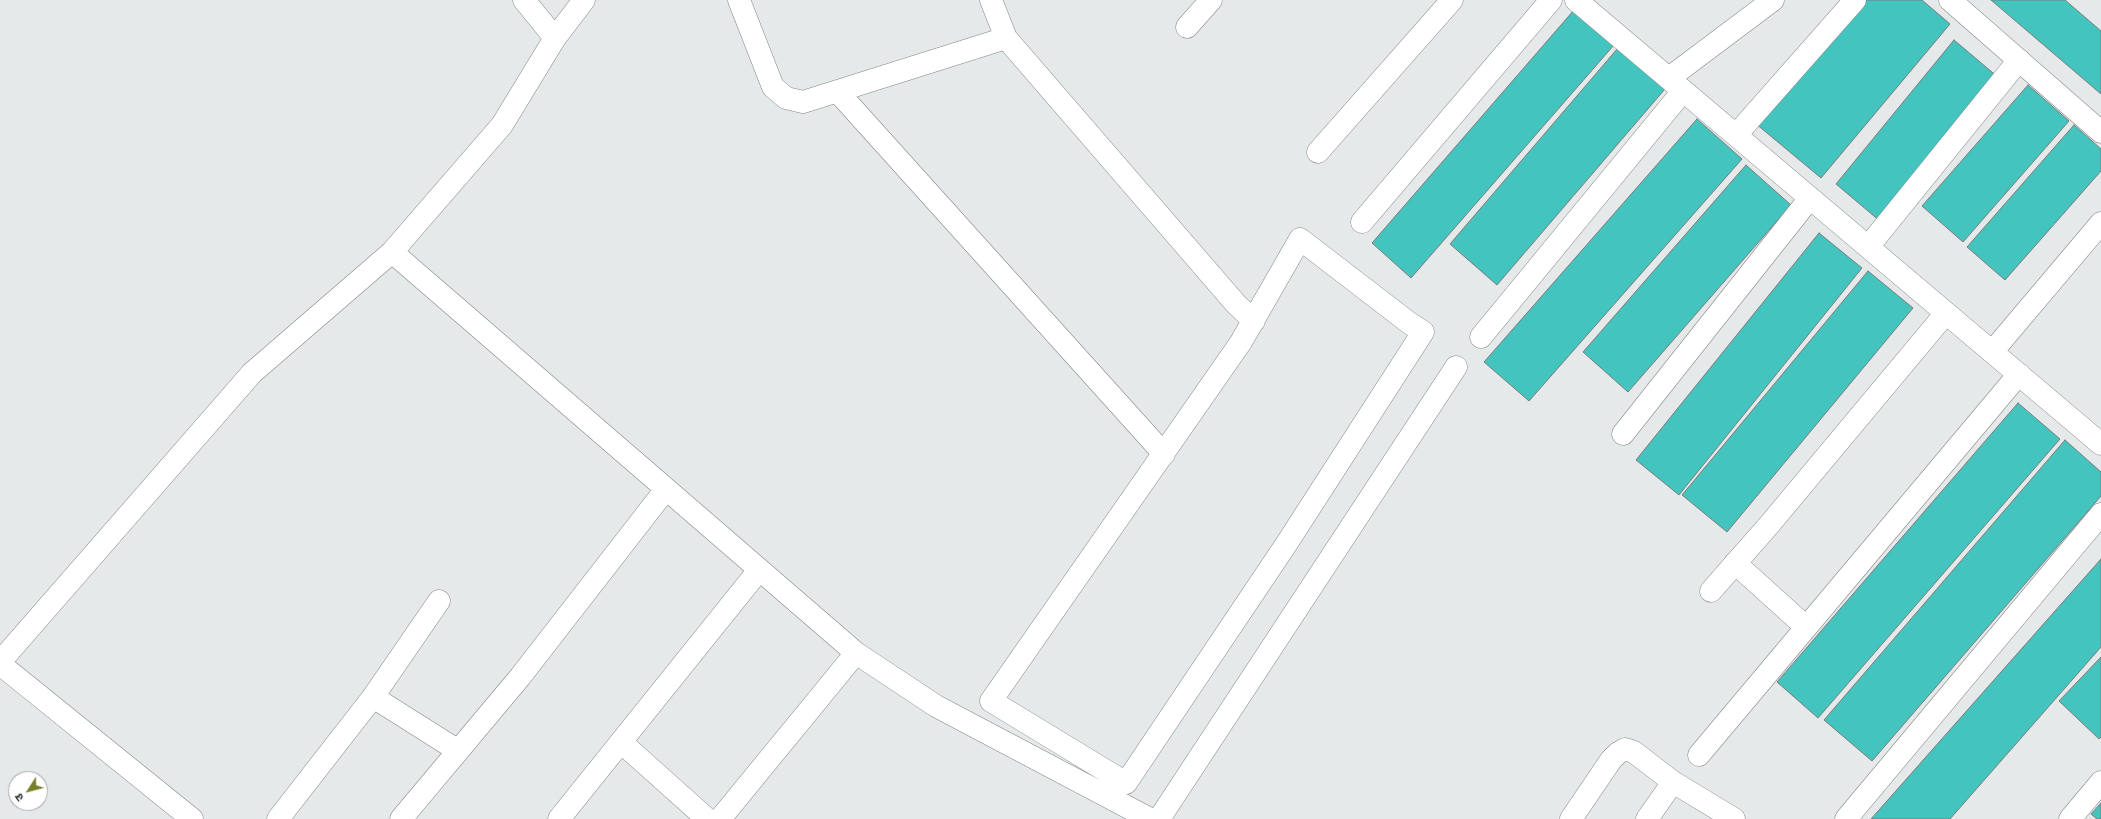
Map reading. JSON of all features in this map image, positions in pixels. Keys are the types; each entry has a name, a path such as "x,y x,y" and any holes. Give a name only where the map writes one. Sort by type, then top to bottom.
{"street":[{"path":"524,0 555,38"},
{"path":"192,819 0,663 252,373 392,252 502,125 555,38 584,0"},
{"path":"739,0 773,87 786,98 803,102 1006,38"},
{"path":"991,0 1006,38 1236,304 1254,321"},
{"path":"1187,26 1211,0"},
{"path":"1318,152 1452,0"},
{"path":"1362,222 1551,0"},
{"path":"1576,0 2101,444"},
{"path":"1481,337 1676,85 1773,0"},
{"path":"1736,135 1855,0"},
{"path":"1950,0 2101,132"},
{"path":"1868,247 2019,60"},
{"path":"837,91 1164,454"},
{"path":"1623,434 1810,198"},
{"path":"1992,352 2101,223"},
{"path":"1300,239 1408,322 1424,332 1287,543 1126,783 991,702 1164,454 1241,342 1300,239"},
{"path":"392,252 856,653 936,706 1150,819"},
{"path":"1711,591 1946,313"},
{"path":"1159,819 1456,367"},
{"path":"1699,755 2019,374"},
{"path":"401,819 457,750 520,677 666,489"},
{"path":"1846,819 2101,514"},
{"path":"1735,563 1806,627"},
{"path":"559,819 759,570"},
{"path":"278,819 373,697 439,601"},
{"path":"720,819 856,653"},
{"path":"373,697 457,750"},
{"path":"621,742 707,819"},
{"path":"1571,819 1611,760 1625,749 1634,752 1674,782 1734,819"},
{"path":"1647,819 1674,782"},
{"path":"2070,819 2101,782"}],"building":[{"path":"1858,0 1922,0 1950,24 1821,178 1755,123"},
{"path":"1991,0 2065,0 2101,31 2101,94"},
{"path":"1574,10 1614,45 1411,278 1372,243"},
{"path":"1954,40 1999,78 1881,222 1836,184"},
{"path":"1618,48 1665,89 1497,285 1450,244"},
{"path":"2028,85 2069,121 1963,242 1922,206"},
{"path":"1697,119 1742,159 1529,401 1484,362"},
{"path":"2074,125 2101,149 2101,171 2005,280 1967,247"},
{"path":"1746,165 1791,205 1628,392 1583,352"},
{"path":"1819,233 1862,268 1679,495 1636,460"},
{"path":"1868,271 1913,308 1727,532 1682,495"},
{"path":"2018,403 2060,439 1818,718 1777,682"},
{"path":"2065,440 2101,472 2101,496 1872,761 1824,720"},
{"path":"2101,559 2101,647 1950,819 1871,819"},
{"path":"2101,657 2101,737 2099,739 2059,701"},
{"path":"2101,803 2101,819 2097,819 2091,814"}]}
